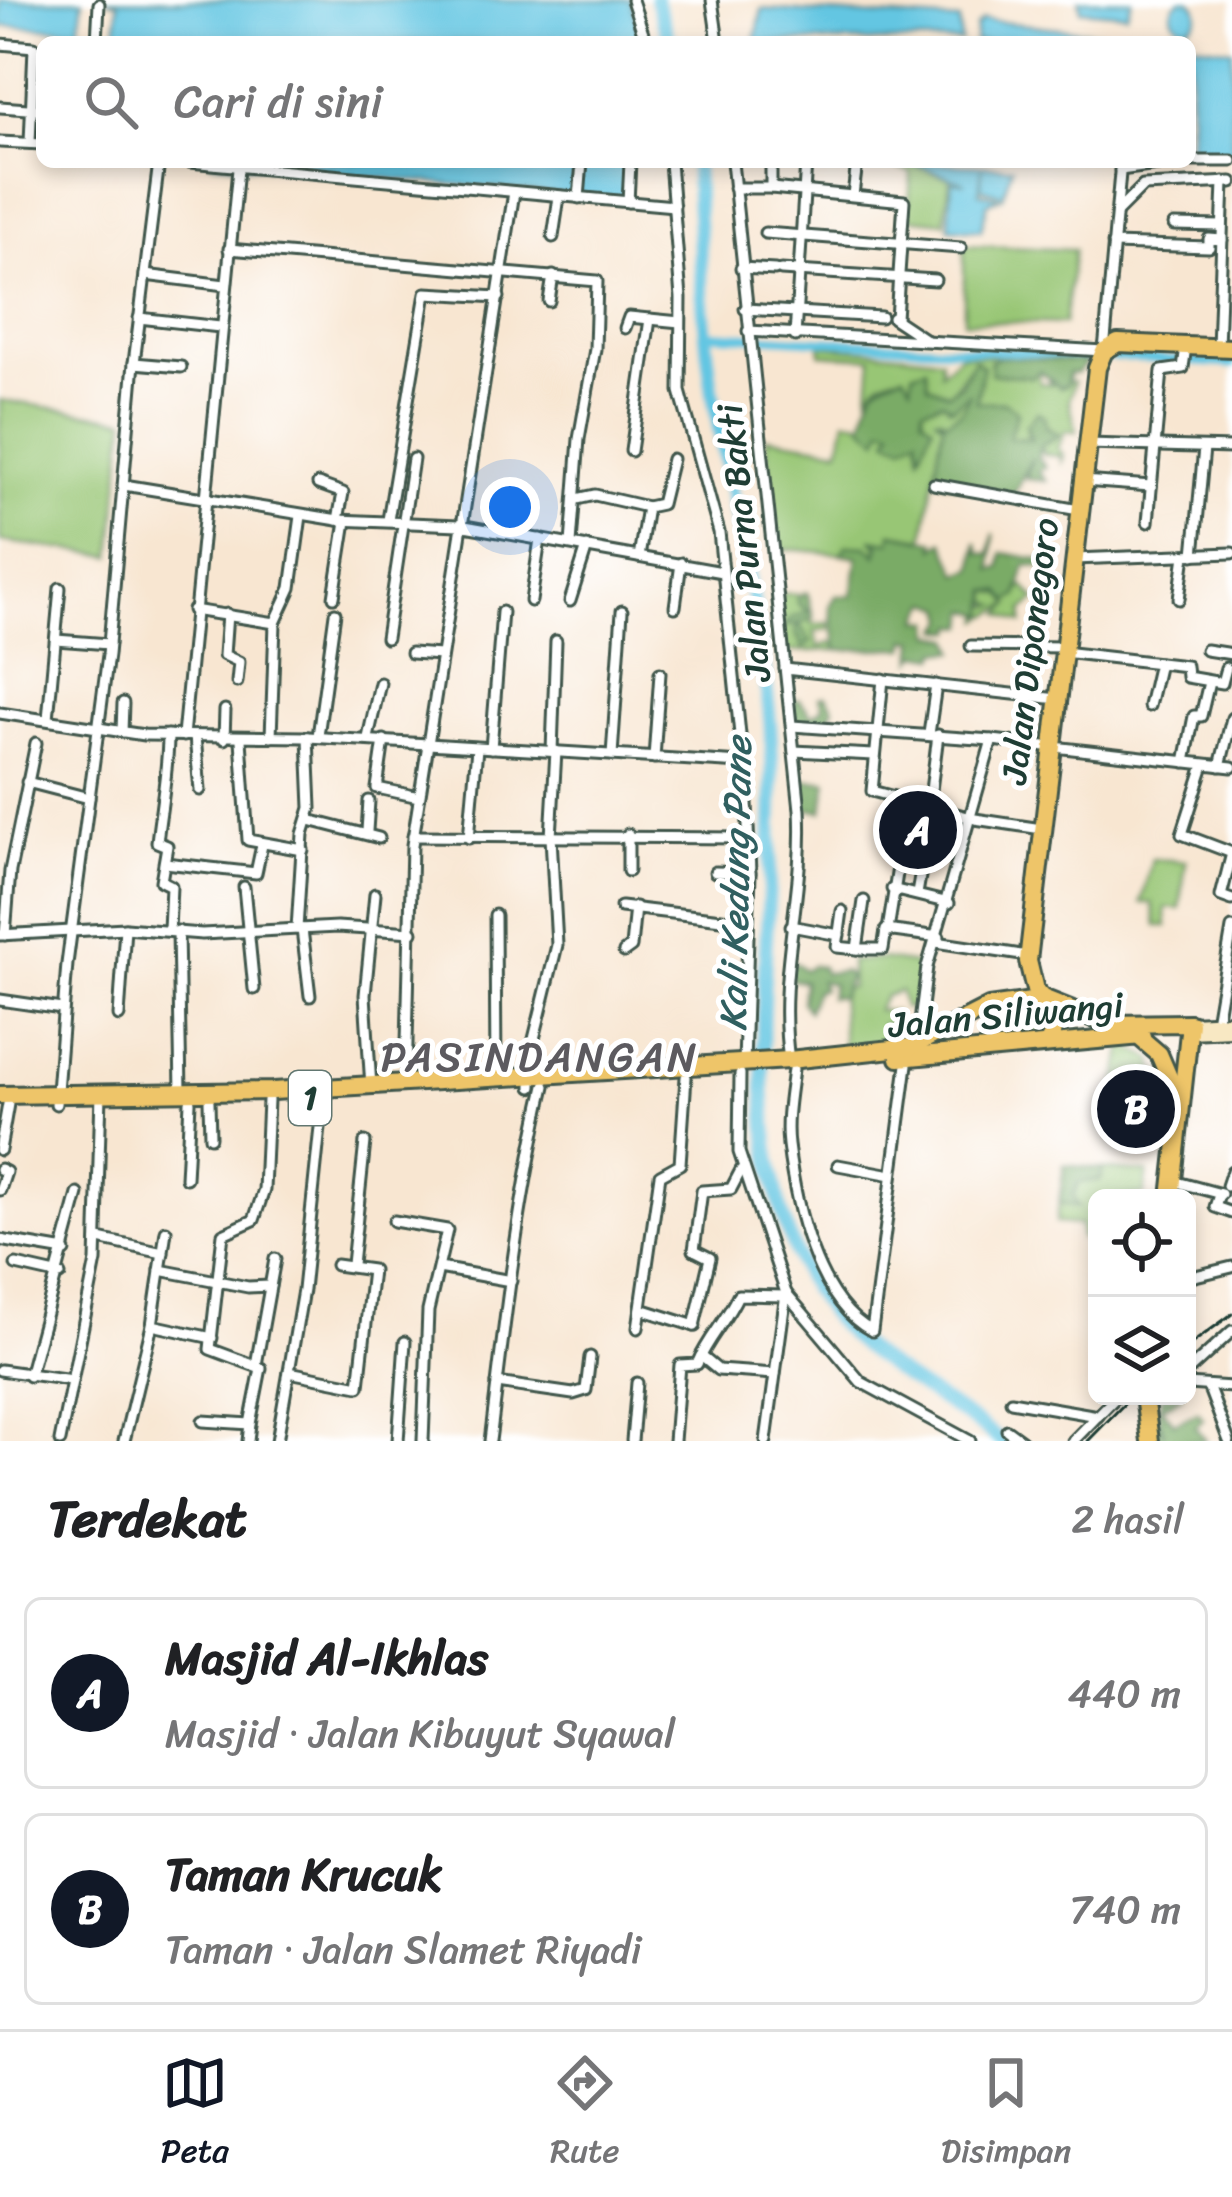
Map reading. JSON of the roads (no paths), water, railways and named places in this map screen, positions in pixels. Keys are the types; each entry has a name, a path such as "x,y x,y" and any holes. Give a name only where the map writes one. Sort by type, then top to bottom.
{"highway":[{"path":"1101,357 1122,343 1185,356 1225,347"},
{"name":"Jalan Diponegoro","path":"1028,958 1101,357"},
{"path":"1028,958 1035,990 1060,1017 1048,1043"},
{"name":"1","path":"990,1007 1010,994 1028,958"},
{"name":"Jalan Siliwangi","path":"912,1051 990,1007 1045,999 1108,1024 1184,1028"},
{"path":"990,1007 976,1030 992,1049"},
{"path":"1172,1189 1187,1059 1184,1028"},
{"path":"1161,1189 1184,1028"},
{"name":"Jalan Siliwangi","path":"788,1065 912,1051 1138,1036 1184,1028"},
{"path":"1138,1036 1159,1054 1174,1089"},
{"name":"1","path":"3,1101 271,1097 788,1065"},
{"name":"1","path":"664,1074 686,1077 745,1069"},
{"name":"1","path":"324,1093 496,1080 536,1084"},
{"name":"1","path":"193,1098 248,1096"},
{"path":"1138,1441 1145,1405"},
{"path":"1147,1405 1150,1441"}],"main road":[{"name":"Jalan Siliwangi","path":"1184,1028 1232,1025"},
{"path":"1187,1059 1216,1026"}],"street":[{"path":"632,0 644,36"},
{"path":"712,0 717,36"},
{"path":"97,36 99,4"},
{"path":"0,44 36,47"},
{"path":"0,106 36,109"},
{"path":"0,142 36,144"},
{"path":"1196,161 1232,161"},
{"path":"63,1100 62,1009 109,644 134,362 159,168"},
{"path":"231,168 674,206"},
{"path":"579,198 582,168"},
{"path":"628,202 631,168"},
{"path":"671,168 683,411 716,514 749,838 745,1069 737,1140 785,1295 852,1375 970,1441"},
{"name":"Jalan Purna Bakti","path":"732,168 801,843 783,979 788,1145 812,1238 833,1294 865,1328 876,1328 892,1175"},
{"path":"770,188 771,168"},
{"path":"794,335 806,168"},
{"path":"853,195 855,168"},
{"path":"748,331 926,340 1101,357 1121,168"},
{"path":"183,736 238,169"},
{"path":"1115,217 1120,204 1143,186 1228,182 1222,226 1225,347"},
{"path":"734,188 903,200 899,278 890,318"},
{"path":"406,1084 413,836 514,192"},
{"path":"553,237 559,197"},
{"path":"1174,224 1222,226"},
{"path":"738,232 962,248"},
{"path":"1113,244 1209,247 1209,239 1226,243"},
{"path":"229,249 505,269 598,284 572,544"},
{"path":"741,268 935,280"},
{"path":"145,275 225,285"},
{"path":"549,301 553,276"},
{"path":"388,520 426,293 500,298"},
{"path":"745,309 890,318 926,340"},
{"path":"625,328 629,317 680,322"},
{"path":"139,318 220,327"},
{"path":"632,451 650,319"},
{"path":"1148,522 1162,369 1185,356"},
{"path":"134,362 182,367"},
{"path":"1087,444 1232,448"},
{"path":"1179,598 1190,555 1204,448"},
{"path":"386,638 413,459"},
{"path":"577,499 595,495 647,507 661,504 672,459"},
{"path":"1083,481 1151,486"},
{"path":"318,484 342,491 334,597"},
{"path":"934,484 1079,510"},
{"path":"124,485 342,521 460,525 722,572"},
{"path":"639,557 647,507"},
{"path":"523,536 526,511"},
{"path":"271,737 275,623 291,588 301,515"},
{"path":"532,601 540,539"},
{"path":"570,601 587,547"},
{"path":"1074,559 1232,553"},
{"path":"675,607 681,563"},
{"path":"48,718 60,588"},
{"path":"193,610 275,623"},
{"path":"612,754 622,611"},
{"path":"491,748 502,612"},
{"path":"310,996 300,929 303,850 313,736 335,613"},
{"path":"227,614 224,655 239,662 237,682"},
{"path":"56,640 109,644"},
{"path":"490,1441 536,1084 533,1043 555,965 551,837 556,641"},
{"path":"971,646 1064,649 1188,667 1188,677 1209,682 1222,683 1226,668"},
{"path":"1206,650 1232,654"},
{"path":"412,653 441,656"},
{"path":"1148,706 1159,663"},
{"path":"785,669 1058,699"},
{"path":"654,758 660,673"},
{"path":"883,679 872,791 972,818 1043,829"},
{"path":"1185,762 1194,716 1201,716 1209,682"},
{"path":"368,738 380,683"},
{"path":"929,806 936,686"},
{"path":"122,732 123,703"},
{"path":"224,739 225,710"},
{"path":"0,713 122,732 241,740 368,738 742,764"},
{"path":"792,727 992,740 1226,766 1232,718"},
{"path":"168,735 168,784 159,801 157,842 167,846 161,880 171,886 193,1098 186,1178"},
{"path":"195,737 200,790"},
{"path":"241,740 248,840 303,850"},
{"path":"384,740 377,788 418,796"},
{"path":"838,1165 892,1175 912,1051 992,740"},
{"path":"36,743 10,871 3,935 125,928 412,932"},
{"path":"469,838 477,748"},
{"path":"794,751 874,755"},
{"path":"1204,765 1183,834 1232,853 1221,896 1232,900"},
{"path":"27,782 89,798"},
{"path":"367,831 369,801"},
{"path":"309,820 367,831 379,838"},
{"path":"628,834 628,871"},
{"path":"413,836 749,838"},
{"path":"888,930 903,836"},
{"path":"165,863 256,873 262,845"},
{"path":"917,894 926,847"},
{"path":"716,872 750,873"},
{"path":"244,886 254,989"},
{"path":"892,889 949,904"},
{"path":"370,1087 364,995 375,894"},
{"path":"857,949 864,901"},
{"path":"621,908 747,922"},
{"path":"624,952 631,947 635,908"},
{"path":"842,910 837,947 883,949 883,932 888,930 1028,958"},
{"path":"495,915 496,1080"},
{"path":"791,926 859,926"},
{"path":"119,1016 125,928"},
{"path":"1216,1026 1232,928"},
{"path":"0,1000 62,1009"},
{"path":"638,1328 660,1173 680,1167 686,1077"},
{"path":"277,1441 290,1372 324,1093"},
{"path":"248,1441 261,1370 211,1352 223,1234 254,1220 263,1196 271,1097"},
{"path":"193,1098 210,1137"},
{"path":"60,1441 99,1239 101,1099"},
{"path":"0,1150 3,1101"},
{"path":"352,1264 365,1142"},
{"path":"694,1326 710,1258 694,1250 702,1191 731,1189 743,1165"},
{"path":"0,1169 6,1172 0,1190"},
{"path":"1232,1171 1216,1207 1232,1213"},
{"path":"29,1376 60,1275 78,1194"},
{"path":"394,1221 447,1229 428,1311 423,1441"},
{"path":"124,1441 152,1324 166,1231"},
{"path":"99,1239 163,1253"},
{"path":"0,1240 64,1251"},
{"path":"256,1365 275,1259"},
{"path":"16,1265 60,1275"},
{"path":"290,1372 359,1386 372,1270 336,1265"},
{"path":"1196,1276 1232,1267"},
{"path":"440,1268 512,1281"},
{"path":"160,1270 270,1286"},
{"path":"674,1441 679,1367 696,1365 712,1331 726,1322 740,1294 785,1295"},
{"path":"766,1441 785,1295"},
{"path":"641,1309 712,1331"},
{"path":"152,1324 212,1338"},
{"path":"1196,1364 1232,1330"},
{"path":"398,1441 405,1342"},
{"path":"701,1356 718,1370 775,1374"},
{"path":"497,1383 573,1394 586,1390 590,1357"},
{"path":"0,1370 72,1380"},
{"path":"632,1441 638,1383"},
{"path":"1196,1385 1232,1387"},
{"path":"1208,1386 1229,1441"},
{"path":"1012,1401 1098,1416"},
{"path":"1073,1441 1108,1405"},
{"path":"203,1421 250,1424"},
{"path":"1007,1430 1022,1441"}],"water":[{"path":"0,0 83,0 79,29 0,26"},
{"path":"106,0 630,0 641,36 116,36 118,3"},
{"path":"1079,0 1132,0 1127,14 1081,10"},
{"path":"1185,0 1198,13 1185,26 1172,13"},
{"path":"762,9 959,21 960,36 756,36"},
{"path":"983,20 1131,36 975,36"},
{"path":"1196,44 1232,49 1232,154 1196,153"},
{"path":"275,168 628,168 626,200"},
{"path":"926,168 982,168 979,192 1000,198 988,203 981,230 949,228 952,181 966,183"},
{"path":"982,168 1012,168 1003,195 981,188"}],"waterway":[{"name":"Kali Kedung Pane","path":"656,0 668,36"},
{"name":"Kali Kedung Pane","path":"695,168 713,392 769,709 771,850 763,1068 768,1139 781,1208 804,1273 841,1326 891,1368 1001,1441"},
{"path":"707,334 1232,364"}],"railway":[{"path":"1196,1340 1232,1314"},
{"path":"1088,1441 1123,1405"}],"place":[{"name":"Masjid Al-Ikhlas","path":"918,830"},
{"name":"Taman Krucuk","path":"1136,1109"}],"district":[{"name":"PASINDANGAN","path":"540,1057"}]}
